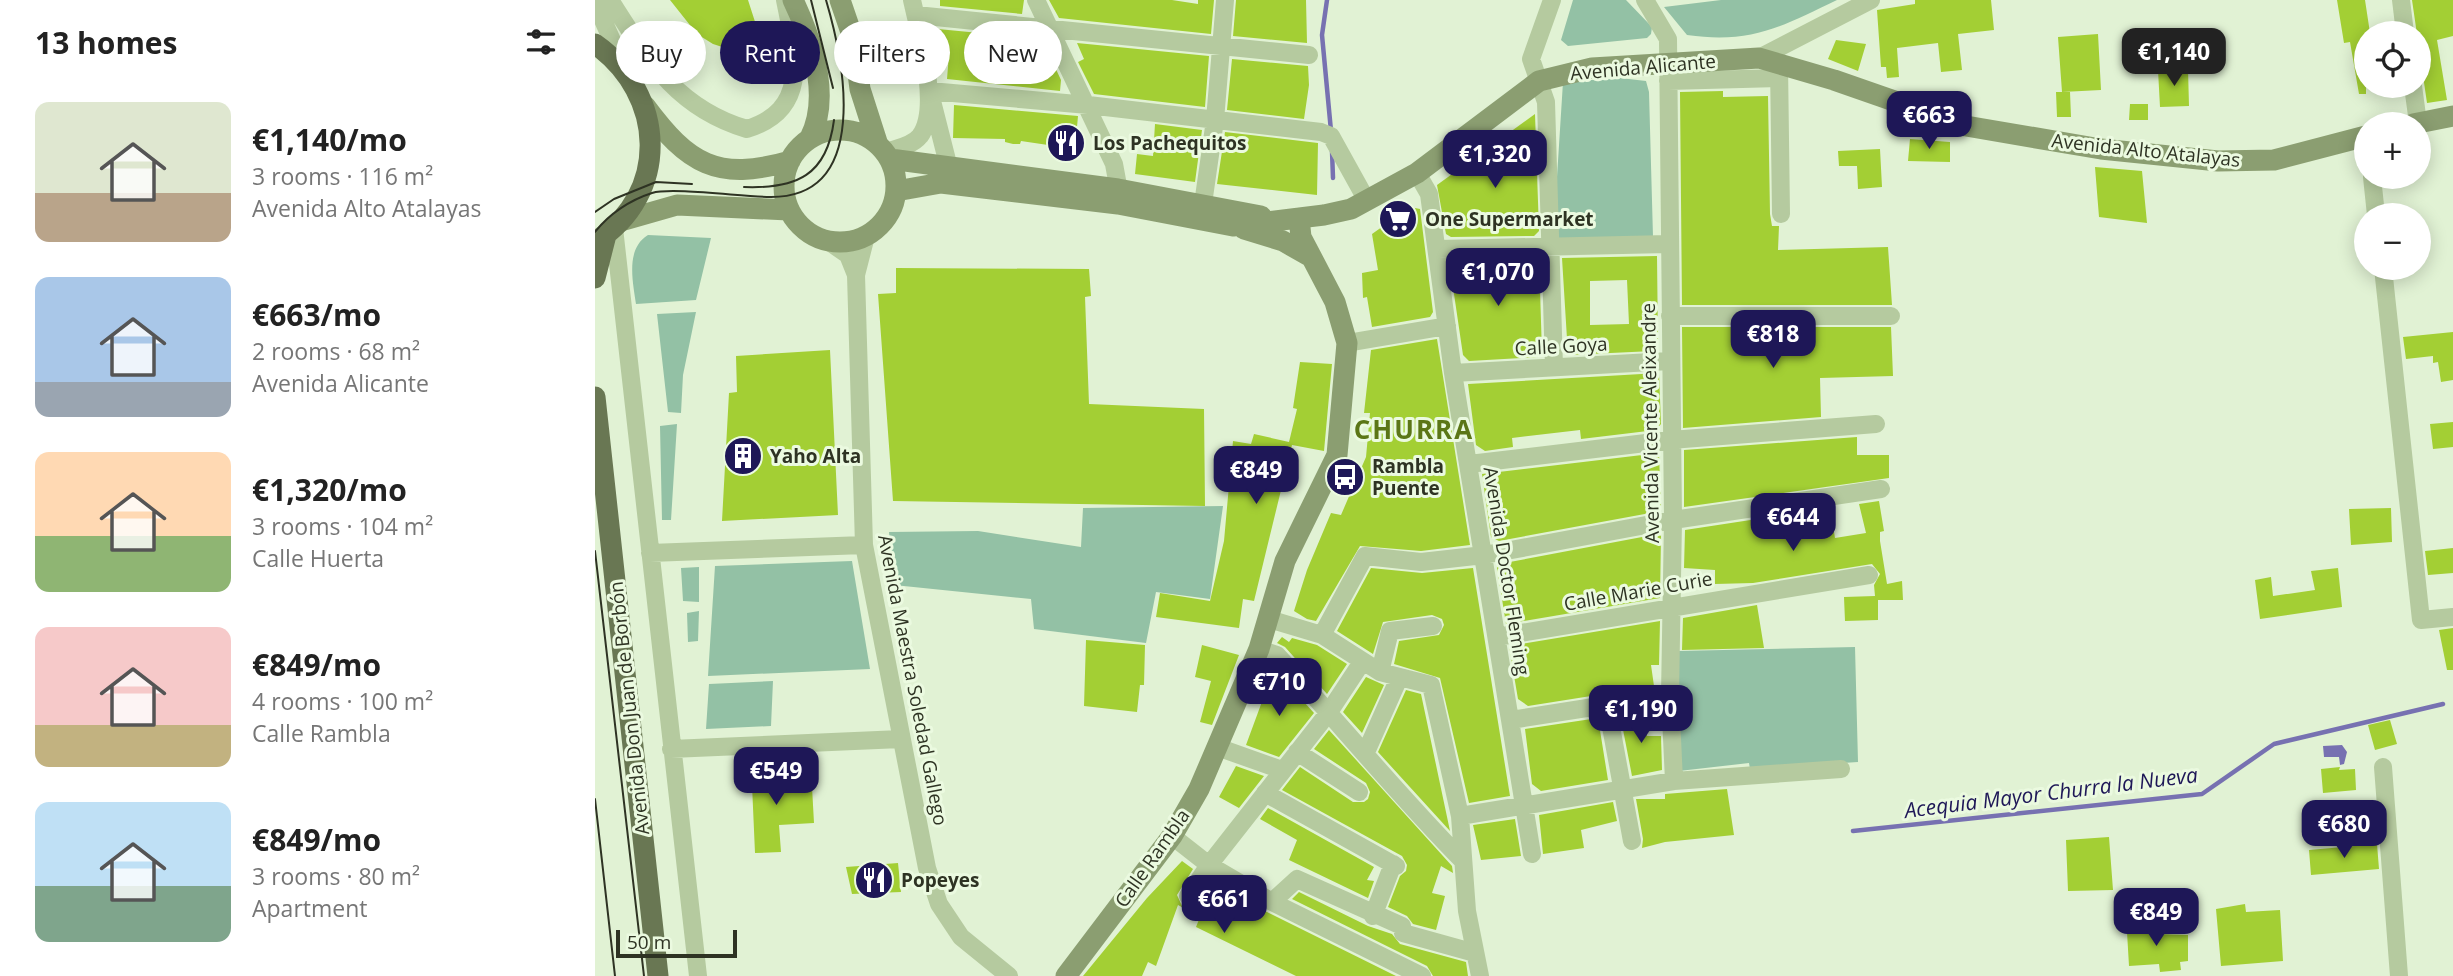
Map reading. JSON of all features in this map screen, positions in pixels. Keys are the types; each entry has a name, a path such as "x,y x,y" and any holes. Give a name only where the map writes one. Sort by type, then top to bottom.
{"main road":[{"path":"793,0 805,25 818,86 818,122 810,138 790,161 784,180 789,210 801,226 828,241 847,242 866,236 889,215 897,191 894,167 884,151 860,89 854,41 840,0"},
{"path":"595,44 616,62"},
{"name":"Avenida Alicante","path":"1233,226 1290,220 1359,205 1417,173 1539,81 1574,71 1668,72 1772,67 1966,126"},
{"path":"633,84 669,139 685,153 705,163 748,170 790,161"},
{"path":"595,278 609,231 634,204 649,167 650,136 645,106"},
{"path":"2431,121 2453,116"},
{"name":"Avenida Alto Atalayas","path":"1966,126 2101,149 2218,161 2274,160 2354,139"},
{"path":"810,138 839,129 859,132 884,151 949,169 1120,197 1283,241 1313,258"},
{"path":"897,191 941,183 1203,204 1290,220"},
{"path":"609,231 677,205 789,210"},
{"name":"Calle Rambla","path":"1066,976 1172,836 1199,789 1259,649 1285,561 1337,455 1346,343 1335,302 1290,220"},
{"name":"Avenida Don Juan de Borbón","path":"595,397 658,976"}],"street":[{"path":"610,0 670,86 716,120 747,128 777,115 792,94 796,56 785,0"},
{"path":"1036,0 1045,21"},
{"path":"1203,204 1215,120 1225,0"},
{"path":"1552,0 1531,59 1546,102 1554,367"},
{"name":"Avenida Vicente Aleixandre","path":"1645,0 1668,39 1668,244 1673,520 1670,695 1674,781"},
{"path":"1781,214 1772,67 1871,0"},
{"path":"2401,0 2404,21"},
{"path":"595,2 616,50"},
{"path":"949,169 914,8 1006,21"},
{"path":"1062,29 1309,55"},
{"path":"1062,54 1114,164 1120,197"},
{"path":"884,151 916,141 922,133 930,91"},
{"path":"930,91 1088,105 1321,132 1331,136 1359,205"},
{"name":"Avenida Doctor Fleming","path":"1417,173 1429,194 1453,373 1532,855"},
{"path":"609,231 650,553 698,976"},
{"name":"Avenida Maestra Soledad Gallego","path":"866,236 856,275 864,545 901,739 927,868 939,904 961,937 1009,976"},
{"path":"828,241 848,255 856,275"},
{"path":"1438,248 1668,244"},
{"path":"2384,280 2421,620 2448,617"},
{"path":"1670,316 1891,316"},
{"path":"1346,343 1447,326"},
{"name":"Calle Goya","path":"1453,373 1670,361"},
{"path":"1469,464 1671,440 1876,424"},
{"path":"1322,635 1365,556 1421,562 1484,555 1673,520 1881,489"},
{"path":"650,553 864,545"},
{"name":"Calle Marie Curie","path":"1497,637 1869,575"},
{"path":"1269,619 1322,635 1380,672 1431,685 1459,816 1480,976"},
{"path":"1380,672 1390,631 1433,626"},
{"path":"1259,649 1277,655 1366,752 1409,806 1463,861"},
{"path":"1188,896 1209,865 1329,712 1362,662"},
{"path":"1366,752 1399,678"},
{"path":"1511,720 1670,695"},
{"path":"1607,705 1632,841"},
{"path":"671,749 901,739"},
{"path":"1217,747 1282,770"},
{"path":"1297,752 1359,792"},
{"path":"2383,767 2399,976"},
{"path":"1459,816 1674,781 1841,769"},
{"path":"1265,793 1394,865 1373,916"},
{"path":"1172,836 1209,865 1272,902 1422,976"},
{"path":"1272,902 1297,879 1373,916 1402,926 1403,933 1415,939 1475,953"}],"green space":[{"path":"1573,0 1626,0 1652,27 1651,34 1647,38 1568,46 1561,40"},
{"path":"1721,0 1837,0 1765,31 1730,37 1687,35 1664,7"},
{"path":"1620,78 1646,81 1649,92 1653,237 1553,240 1563,82"},
{"path":"648,235 711,238 696,300 636,304 632,276 633,257 641,241"},
{"path":"696,312 683,375 681,413 668,412 657,314"},
{"path":"677,424 671,520 662,520 660,426"},
{"path":"1223,506 1210,599 1156,592 1146,643 1034,629 1031,599 894,585 889,532 978,531 1081,547 1083,508"},
{"path":"852,561 870,669 708,676 715,566"},
{"path":"699,567 699,602 683,601 681,568"},
{"path":"699,611 698,641 688,642 687,613"},
{"path":"1855,647 1858,762 1750,769 1749,763 1679,771 1678,651"},
{"path":"773,681 771,726 706,729 709,684"}],"water":[{"path":"2342,745 2347,752 2344,764 2340,765 2339,757 2324,757 2323,746"}],"building":[{"path":"670,0 748,0 755,21 720,21 720,46 706,40 706,21 687,21"},
{"path":"940,0 1024,0 1022,14 940,6"},
{"path":"1049,0 1172,0 1198,4 1198,0 1214,0 1211,34 1059,18"},
{"path":"1236,0 1306,0 1307,43 1233,36"},
{"path":"1915,0 1991,0 1994,30 1958,34 1962,70 1941,72 1938,43 1897,48 1899,77 1887,78 1886,67 1881,67 1877,10 1915,4"},
{"path":"2337,0 2365,0 2368,21 2354,21 2354,65 2350,42 2344,43"},
{"path":"2412,0 2453,0 2453,36 2437,40 2447,100 2427,103 2426,98 2431,98 2431,21 2415,21"},
{"path":"950,30 964,32 964,81 950,79"},
{"path":"2098,34 2101,90 2062,92 2058,37"},
{"path":"1836,40 1866,44 1858,71 1828,59"},
{"path":"1077,43 1209,56 1205,107 1094,94 1078,62 1084,59"},
{"path":"1232,59 1308,66 1309,85 1304,119 1227,110"},
{"path":"2188,69 2189,106 2160,107 2158,70"},
{"path":"994,84 1061,84 1060,91"},
{"path":"1723,91 1723,97 1768,96 1770,214 1772,226 1779,226 1778,250 1888,247 1892,305 1682,305 1680,92"},
{"path":"2056,92 2070,92 2071,117 2057,117"},
{"path":"2130,104 2148,104 2148,120 2129,120"},
{"path":"954,105 1078,116 1075,149 1021,141 1020,144 1013,144 1005,142 1005,139 953,138"},
{"path":"1535,114 1539,231 1534,236 1451,237 1446,234 1437,185"},
{"path":"1155,124 1202,130 1195,182 1135,174 1137,154 1153,156"},
{"path":"1225,132 1318,143 1317,195 1217,184"},
{"path":"1910,139 1950,142 1950,162 1908,161"},
{"path":"1880,149 1882,187 1858,189 1857,166 1839,166 1838,151"},
{"path":"2095,167 2142,171 2147,223 2099,217"},
{"path":"1410,207 1420,209 1433,312 1430,317 1372,327 1367,297 1363,298 1362,273 1378,270 1372,234"},
{"path":"1657,256 1658,345 1653,351 1568,355 1562,258","holes":["1627,280 1629,324 1590,325 1590,281"]},
{"path":"1539,258 1542,353 1537,357 1469,361 1463,355 1449,260"},
{"path":"896,268 1089,269 1091,296 1085,297 1089,404 1204,409 1205,506 893,501 878,294 896,293"},
{"path":"1682,327 1891,327 1893,376 1820,378 1821,417 1683,428"},
{"path":"2453,332 2453,380 2441,382 2438,362 2433,363 2433,356 2406,359 2403,337"},
{"path":"1437,339 1470,545 1421,551 1360,546 1316,621 1307,619 1294,611 1307,570 1331,513 1341,515 1366,457 1370,413 1364,413 1371,350"},
{"path":"830,350 838,515 722,521 729,393 737,392 736,356"},
{"path":"1300,362 1332,364 1324,451 1292,445 1254,601 1243,599 1239,628 1156,617 1160,593 1210,601 1224,541 1233,441 1251,444 1254,434 1289,442 1297,409 1293,408"},
{"path":"1659,373 1661,424 1656,430 1581,439 1580,430 1512,438 1513,447 1485,451 1476,445 1468,384"},
{"path":"2453,422 2453,447 2433,449 2430,424"},
{"path":"1857,437 1857,455 1889,455 1889,478 1684,507 1684,450"},
{"path":"1659,453 1661,511 1499,541 1491,537 1482,474"},
{"path":"1879,501 1884,531 1880,532 1880,541 1887,584 1902,581 1903,600 1878,600 1878,620 1845,621 1844,597 1875,596 1874,585 1880,574 1872,564 1753,583 1715,584 1715,570 1684,568 1685,530 1830,508 1835,538 1866,533 1859,504"},
{"path":"2391,508 2392,542 2351,545 2349,509"},
{"path":"1658,534 1661,536 1660,598 1506,624 1497,568 1499,564"},
{"path":"2453,548 2453,573 2428,575 2425,551"},
{"path":"1371,568 1422,573 1473,568 1510,796 1469,803 1440,678 1394,664 1399,641 1439,635 1444,625 1442,619 1432,615 1383,622 1373,654 1337,631"},
{"path":"2338,568 2342,607 2260,619 2255,580 2271,577 2273,596 2315,590 2311,571"},
{"path":"1757,605 1764,648 1682,650 1683,618"},
{"path":"1660,621 1659,665 1651,665 1654,686 1528,706 1518,699 1509,646"},
{"path":"2453,628 2453,670 2447,670 2439,630"},
{"path":"1282,637 1289,642 1292,638 1317,645 1347,664 1327,694 1285,647 1277,643"},
{"path":"1086,640 1145,645 1144,685 1140,685 1137,712 1084,706"},
{"path":"1202,645 1239,655 1212,725 1200,722 1211,681 1195,677"},
{"path":"1274,669 1314,713 1279,757 1246,745"},
{"path":"1366,677 1384,685 1362,733 1343,712"},
{"path":"1406,690 1421,694 1450,831 1378,752"},
{"path":"1643,711 1647,736 1661,736 1662,770 1632,776 1620,714"},
{"path":"1598,718 1608,780 1541,791 1532,784 1525,729"},
{"path":"2390,720 2397,744 2375,750 2368,725"},
{"path":"1329,730 1452,866 1453,873 1441,866 1432,893 1445,896 1436,930 1413,924 1407,916 1388,907 1400,876 1406,871 1407,865 1402,856 1282,790 1300,767 1353,802 1364,802 1368,799 1370,792 1366,783 1314,749"},
{"path":"775,761 777,787 812,787 814,823 779,825 781,852 755,853 751,762"},
{"path":"1236,766 1264,776 1239,808 1219,797"},
{"path":"2340,767 2339,770 2355,769 2356,790 2323,793 2321,769"},
{"path":"1727,789 1734,835 1665,842 1642,848 1636,799 1665,799 1665,794"},
{"path":"1613,802 1617,821 1581,830 1584,848 1543,854 1539,815"},
{"path":"1268,808 1374,867 1367,880 1374,881 1368,898 1289,860 1297,840 1260,819"},
{"path":"1515,819 1521,856 1481,860 1473,825"},
{"path":"2109,837 2113,890 2068,891 2066,840"},
{"path":"2377,844 2379,869 2311,875 2309,850"},
{"path":"1182,861 1193,869 1177,895 1182,906 1194,906 1212,880 1267,912 1396,976 1296,976 1196,927 1200,917 1178,905 1156,966 1148,962 1142,976 1083,976 1147,898"},
{"name":"Popeyes","path":"898,863 901,892 852,894 846,867"},
{"path":"1299,892 1368,926 1392,934 1400,944 1466,962 1468,976 1433,976 1427,966 1292,899"},
{"path":"2245,904 2246,912 2280,910 2283,961 2221,966 2216,909"},
{"path":"2149,921 2150,926 2156,926 2157,934 2188,935 2188,961 2180,962 2181,970 2160,972 2159,964 2129,966 2127,932 2133,932 2133,923"}],"waterway":[{"path":"1327,0 1322,35 1331,131"},
{"path":"1332,151 1333,178"},
{"name":"Acequia Mayor Churra la Nueva","path":"1853,831 2202,794 2274,744 2443,704"}],"tram line":[{"path":"811,0 833,88"},
{"path":"595,232 621,208 652,193 662,191 770,197 802,191 824,175 837,151 843,122 839,57 826,0"},
{"path":"744,187 779,185 806,175 824,154 834,120"},
{"path":"595,212 614,199 656,182 692,184"},
{"path":"595,551 644,976"},
{"path":"595,799 615,976"}],"place":[{"name":"Los Pachequitos","path":"1066,143"},
{"name":"One Supermarket","path":"1398,219"},
{"name":"Yaho Alta","path":"743,456"},
{"name":"Rambla Puente","path":"1345,477"},
{"name":"Popeyes","path":"874,880"}],"district":[{"name":"CHURRA","path":"1414,429"}]}
